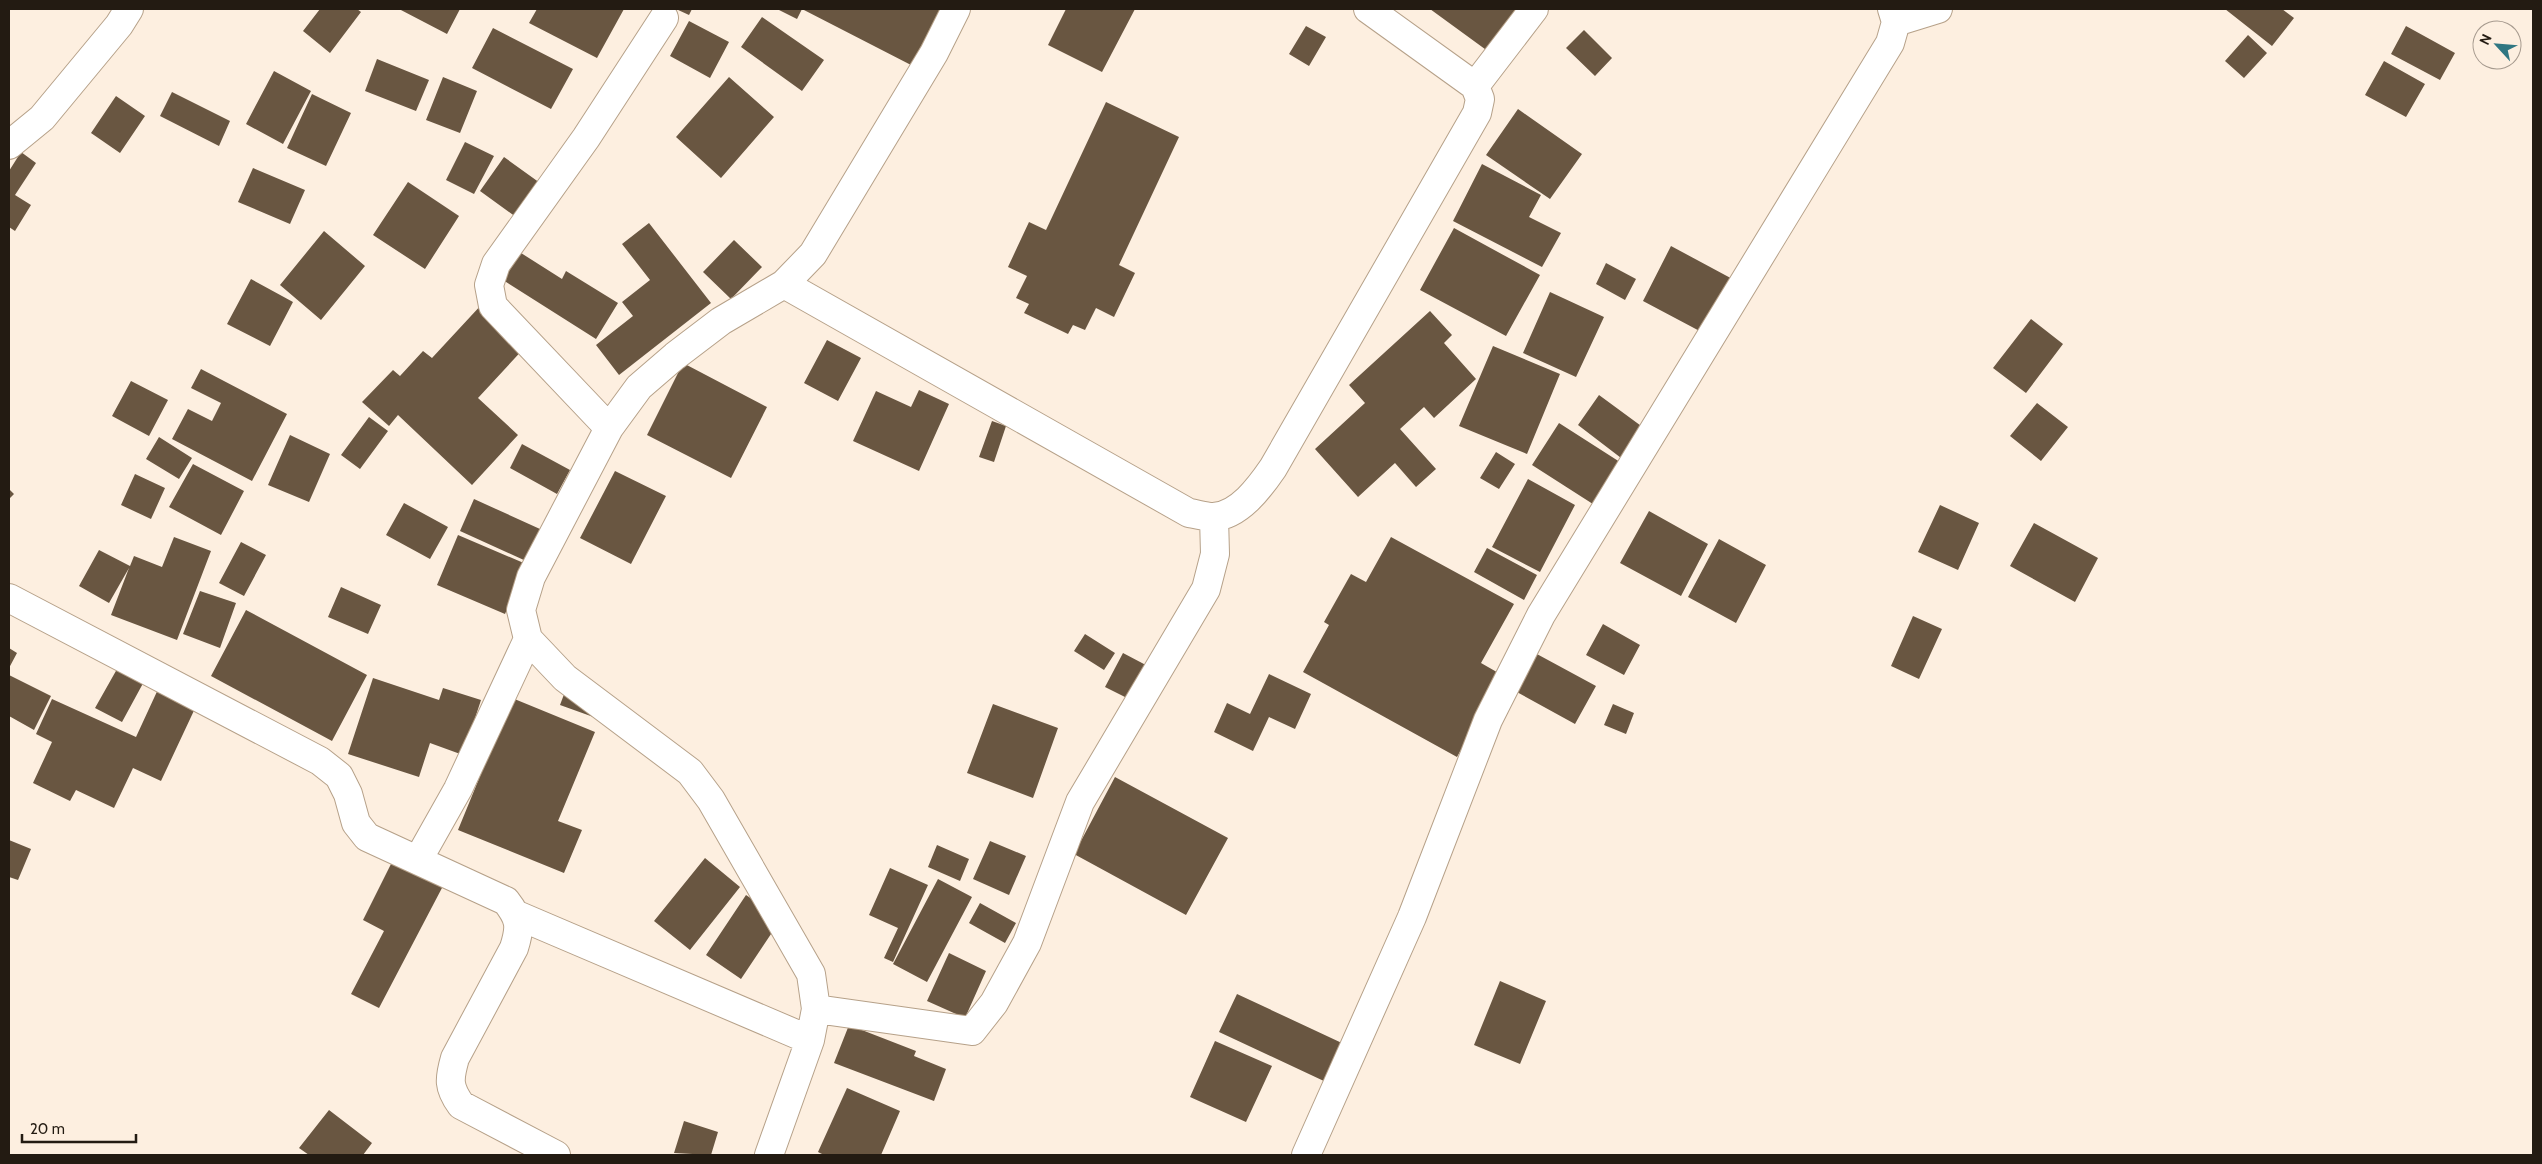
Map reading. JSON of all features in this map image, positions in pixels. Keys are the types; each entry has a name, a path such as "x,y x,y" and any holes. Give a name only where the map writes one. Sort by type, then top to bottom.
{"street":[{"path":"9,145 42,118 119,25 129,9"},
{"path":"769,1155 810,1040 816,1009 811,974 711,800 690,772 565,678 528,639 521,610 531,576 609,428 639,387 675,356 721,321 784,284 813,254 934,53 956,9"},
{"path":"784,284 1190,513 1214,517 1232,510 1256,493 1273,468 1477,113 1480,99 1475,86 1368,9"},
{"path":"1475,86 1534,9"},
{"path":"1306,1155 1412,917 1488,720 1541,615 1890,43 1894,16 1938,9"},
{"path":"609,428 493,306 489,285 496,264 586,138 664,18"},
{"path":"816,1009 972,1032 994,1003 1027,943 1080,802 1206,589 1215,554 1214,517"},
{"path":"9,598 320,761 339,776 348,794 356,823 367,837 506,901 517,915 810,1040"},
{"path":"418,860 458,789 528,639"},
{"path":"517,915 519,932 514,948 455,1058 450,1076 452,1092 461,1105 556,1155"}],"building":[{"path":"320,9 357,9 361,12 330,53 303,31"},
{"path":"399,9 460,9 447,34"},
{"path":"537,9 624,9 597,58 529,23"},
{"path":"676,9 692,9 689,15"},
{"path":"777,9 802,9 797,19"},
{"path":"802,9 941,9 911,65"},
{"path":"1066,9 1135,9 1102,72 1048,45"},
{"path":"1430,9 1521,9 1489,52"},
{"path":"2225,9 2282,9 2294,18 2272,46"},
{"path":"762,17 824,60 802,91 741,47"},
{"path":"689,21 729,42 710,78 670,56"},
{"path":"1306,26 1326,37 1309,66 1289,54"},
{"path":"2406,26 2455,53 2440,80 2391,54"},
{"path":"493,28 573,69 551,109 472,68"},
{"path":"1584,30 1612,58 1595,76 1566,48"},
{"path":"2248,35 2267,53 2244,78 2225,61"},
{"path":"377,59 429,80 416,111 365,91"},
{"path":"2384,61 2425,84 2406,117 2365,95"},
{"path":"274,71 311,91 283,144 246,124"},
{"path":"443,77 477,91 460,133 426,120"},
{"path":"729,77 774,117 721,178 676,137"},
{"path":"172,92 230,121 219,146 160,116"},
{"path":"312,94 351,113 326,166 287,148"},
{"path":"116,96 145,116 120,153 91,133"},
{"path":"1106,102 1179,137 1119,265 1135,273 1114,317 1096,308 1085,330 1073,325 1068,334 1024,313 1029,304 1016,298 1027,276 1008,267 1029,222 1046,230"},
{"path":"1518,109 1582,154 1550,199 1486,155"},
{"path":"465,142 494,156 474,194 446,180"},
{"path":"21,152 36,163 15,195 31,205 15,231 9,227 9,171"},
{"path":"504,157 547,188 523,222 480,191"},
{"path":"1482,164 1541,195 1529,217 1561,233 1542,267 1453,221"},
{"path":"253,168 305,190 290,224 238,202"},
{"path":"408,182 459,216 425,269 373,235"},
{"path":"649,223 711,303 619,375 596,345 633,316 622,302 650,280 622,244"},
{"path":"1454,228 1540,275 1506,336 1420,290"},
{"path":"324,231 365,266 321,320 280,285"},
{"path":"734,240 762,267 731,299 703,272"},
{"path":"1671,246 1738,282 1709,336 1643,301"},
{"path":"521,253 562,279 566,271 618,303 596,339 503,280"},
{"path":"1606,263 1636,279 1625,300 1596,284"},
{"path":"251,279 293,302 270,346 227,324"},
{"path":"1550,292 1604,317 1576,377 1523,353"},
{"path":"483,303 527,345 478,398 518,435 472,485 398,415 389,426 362,402 393,370 400,376 423,351 432,358"},
{"path":"1430,311 1452,335 1444,343 1476,379 1434,418 1424,407 1400,429 1436,469 1416,487 1395,463 1358,497 1315,449 1365,403 1349,385"},
{"path":"2031,319 2063,344 2026,393 1993,368"},
{"path":"827,340 861,358 838,401 804,383"},
{"path":"1493,346 1560,374 1527,454 1459,426"},
{"path":"683,363 767,407 731,478 647,435"},
{"path":"201,369 287,414 252,481 172,439 188,409 212,421 221,403 191,388"},
{"path":"131,381 168,400 149,436 112,416"},
{"path":"919,390 949,404 919,471 853,441 876,391 911,407"},
{"path":"1599,395 1648,431 1625,461 1578,425"},
{"path":"2037,403 2068,427 2041,461 2010,436"},
{"path":"369,417 388,431 360,469 341,455"},
{"path":"992,421 1006,426 994,462 979,457"},
{"path":"1559,423 1623,464 1596,506 1532,465"},
{"path":"290,435 330,454 309,502 268,485"},
{"path":"159,437 192,458 179,479 146,459"},
{"path":"522,444 570,470 557,494 510,468"},
{"path":"1496,452 1515,464 1499,489 1480,478"},
{"path":"193,464 244,491 221,535 169,507"},
{"path":"615,471 666,496 631,564 580,538"},
{"path":"135,474 165,488 151,519 121,505"},
{"path":"1528,479 1575,505 1540,572 1492,547"},
{"path":"9,489 14,494 9,499"},
{"path":"474,499 540,529 526,561 460,531"},
{"path":"404,503 448,527 430,559 386,535"},
{"path":"1940,505 1979,523 1958,570 1918,552"},
{"path":"1649,511 1708,544 1681,596 1620,563"},
{"path":"2034,523 2098,558 2075,602 2010,566"},
{"path":"458,535 526,564 505,614 437,585"},
{"path":"174,537 211,551 177,640 111,615 129,568 109,603 79,586 99,550 130,566 134,556 162,567"},
{"path":"1391,537 1514,604 1481,663 1502,675 1457,757 1303,672 1329,625 1324,622 1351,574 1366,582"},
{"path":"1719,539 1766,565 1736,623 1688,597"},
{"path":"241,542 266,555 244,596 219,583"},
{"path":"1487,548 1537,575 1524,600 1474,572"},
{"path":"341,587 381,605 368,634 328,617"},
{"path":"200,591 236,603 220,648 183,634"},
{"path":"246,610 367,675 332,741 211,676"},
{"path":"1913,616 1942,629 1919,679 1891,666"},
{"path":"1603,624 1640,645 1624,675 1586,655"},
{"path":"1085,634 1115,653 1104,670 1074,651"},
{"path":"9,648 17,653 9,668"},
{"path":"1123,653 1161,673 1143,706 1105,687"},
{"path":"1535,653 1596,686 1575,724 1515,691"},
{"path":"121,662 147,676 122,722 95,708"},
{"path":"1269,674 1311,694 1295,729 1269,717 1253,751 1214,732 1227,703 1250,714"},
{"path":"9,675 51,696 34,730 9,716"},
{"path":"373,678 439,700 443,688 481,700 463,755 430,743 419,777 348,754"},
{"path":"569,681 599,719 560,705"},
{"path":"160,685 198,702 161,781 133,768 114,808 76,790 70,801 33,783 52,742 36,734 52,699 136,737"},
{"path":"512,698 595,732 558,821 582,830 564,873 458,830"},
{"path":"993,704 1058,728 1033,798 967,773"},
{"path":"1613,704 1634,713 1626,734 1604,725"},
{"path":"1115,777 1228,838 1186,915 1074,854"},
{"path":"9,840 31,849 18,880 9,877"},
{"path":"990,841 1026,856 1009,895 973,879"},
{"path":"937,845 969,859 960,881 928,867"},
{"path":"705,858 740,887 690,950 654,921"},
{"path":"393,860 443,886 379,1008 351,994 384,931 363,920"},
{"path":"890,868 928,885 893,962 884,958 898,928 869,915"},
{"path":"938,879 972,897 927,982 893,964"},
{"path":"746,895 781,919 741,979 706,955"},
{"path":"980,903 1016,923 1005,943 969,923"},
{"path":"949,953 986,971 965,1018 927,1001"},
{"path":"1500,981 1546,1001 1520,1064 1474,1045"},
{"path":"1237,994 1344,1044 1326,1082 1219,1032"},
{"path":"849,1025 916,1051 914,1056 946,1069 934,1101 834,1063"},
{"path":"1215,1041 1272,1066 1246,1122 1190,1097"},
{"path":"847,1088 900,1111 881,1155 824,1155 818,1152"},
{"path":"329,1110 372,1143 363,1155 309,1155 299,1148"},
{"path":"684,1121 718,1132 711,1155 674,1153"}]}
